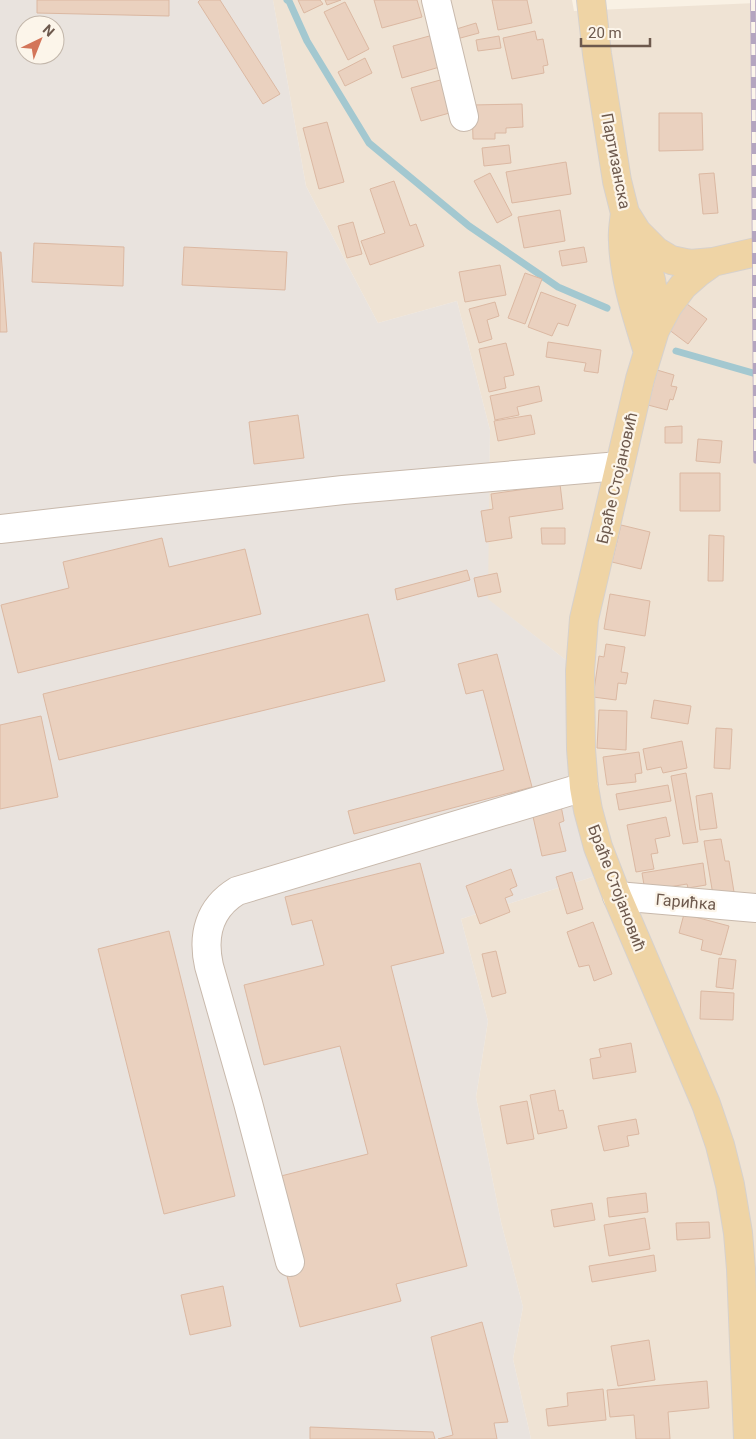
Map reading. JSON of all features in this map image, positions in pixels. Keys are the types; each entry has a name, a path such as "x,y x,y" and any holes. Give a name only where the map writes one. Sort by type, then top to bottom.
{"main road":[{"name":"Партизанска","path":"591,0 617,182 631,222"},
{"path":"652,341 634,305 625,263 623,239 631,222 656,251 671,260 690,264 713,262"},
{"name":"Браће Стојановић","path":"748,1439 742,1269 730,1184 720,1145 706,1104 617,896 598,846 588,810 581,758 580,671 584,619 619,466 652,341 668,306 683,286 698,272 713,262 755,252"}],"street":[{"path":"436,0 464,117"},
{"path":"0,529 343,490 619,466"},
{"path":"290,1262 209,966 206,944 207,933 215,910 237,891 584,787"},
{"name":"Гарићка","path":"617,896 756,908"}],"shaded area":[{"path":"0,0 273,0 306,186 378,323 457,301 490,430 488,599 580,671 608,872 461,919 488,1021 476,1097 501,1222 523,1307 513,1359 531,1439 0,1439"},
{"path":"273,0 572,0 574,11 756,3 756,1439 531,1439 513,1359 523,1307 501,1222 476,1097 488,1021 461,919 608,872 580,671 487,599 490,430 457,301 378,323 306,186"}],"building":[{"path":"37,0 169,0 169,16 37,13"},
{"path":"200,0 220,0 280,94 263,104 198,2"},
{"path":"298,0 320,0 323,4 304,13"},
{"path":"325,0 341,0 327,5"},
{"path":"374,0 417,0 422,17 382,28"},
{"path":"492,0 527,0 532,23 498,30"},
{"path":"345,2 369,49 348,60 324,12"},
{"path":"476,23 479,33 453,40 450,31"},
{"path":"535,31 537,40 543,39 548,65 543,66 544,73 512,79 503,38"},
{"path":"433,35 443,66 402,78 393,46"},
{"path":"499,36 501,48 478,51 476,40"},
{"path":"365,58 372,73 345,86 338,72"},
{"path":"444,79 453,112 421,121 411,88"},
{"path":"522,104 523,127 506,128 506,133 495,133 495,139 473,139 472,105"},
{"path":"659,113 702,113 703,150 659,151"},
{"path":"327,122 344,182 319,189 303,128"},
{"path":"509,145 511,163 484,166 482,148"},
{"path":"566,162 571,194 512,203 506,172"},
{"path":"490,173 512,215 497,223 474,181"},
{"path":"714,173 718,213 703,214 699,174"},
{"path":"394,181 410,226 416,224 424,246 370,265 361,241 385,233 370,189"},
{"path":"560,210 565,241 524,248 518,217"},
{"path":"353,222 362,254 347,258 338,226"},
{"path":"34,243 124,247 123,286 32,282"},
{"path":"184,247 287,252 285,290 182,285"},
{"path":"584,247 587,262 562,266 559,251"},
{"path":"1,252 7,332 0,332"},
{"path":"500,265 506,295 465,302 459,272"},
{"path":"525,273 542,279 525,324 508,318"},
{"path":"541,292 576,305 568,326 558,323 552,336 528,327"},
{"path":"495,302 499,316 487,320 492,339 479,343 469,309"},
{"path":"687,304 707,319 688,344 668,329"},
{"path":"548,342 601,350 598,373 584,371 586,363 546,357"},
{"path":"506,343 514,375 504,377 506,388 489,392 479,349"},
{"path":"657,370 674,375 671,386 677,387 673,400 670,399 667,410 648,405"},
{"path":"539,386 542,401 517,407 519,415 495,420 490,396"},
{"path":"298,415 304,458 254,464 249,422"},
{"path":"531,415 535,434 498,441 494,421"},
{"path":"682,426 682,443 665,443 665,427"},
{"path":"698,439 722,441 720,463 696,461"},
{"path":"680,473 720,473 720,511 680,511"},
{"path":"560,484 563,509 509,517 512,538 486,542 481,511 493,509 491,494"},
{"path":"621,525 650,532 641,569 612,562"},
{"path":"541,528 565,528 565,544 542,544"},
{"path":"709,535 724,536 723,581 708,581"},
{"path":"162,538 169,567 245,549 261,614 18,673 1,605 69,588 63,562"},
{"path":"467,570 470,580 397,600 395,589"},
{"path":"497,573 501,592 478,597 474,578"},
{"path":"610,594 650,601 645,636 604,629"},
{"path":"368,614 385,681 59,760 43,694"},
{"path":"606,644 625,647 621,672 628,673 626,684 618,683 616,700 593,697 599,656 604,657"},
{"path":"497,654 532,787 354,834 348,811 504,770 483,690 466,694 458,664"},
{"path":"654,700 691,706 688,724 651,718"},
{"path":"599,710 627,711 626,750 597,748"},
{"path":"41,716 58,797 0,809 0,725"},
{"path":"716,728 732,729 730,769 714,768"},
{"path":"682,741 687,768 663,773 661,767 647,770 643,749"},
{"path":"639,752 642,773 635,774 636,782 607,785 603,757"},
{"path":"686,773 698,842 683,844 671,776"},
{"path":"668,785 671,801 619,810 616,794"},
{"path":"712,793 717,828 700,830 696,796"},
{"path":"560,801 564,821 559,823 566,851 542,856 531,808"},
{"path":"666,817 670,836 655,839 658,853 651,854 654,869 636,872 627,825"},
{"path":"721,839 725,861 729,861 734,892 713,895 704,841"},
{"path":"420,863 444,953 391,966 467,1266 396,1284 401,1301 300,1327 285,1268 304,1264 281,1176 368,1154 340,1046 264,1065 244,985 324,965 312,920 292,925 285,897"},
{"path":"703,863 706,885 688,888 687,884 645,891 642,873"},
{"path":"511,869 517,886 510,889 513,895 505,898 510,912 480,924 466,886"},
{"path":"572,872 583,909 567,914 556,877"},
{"path":"684,914 729,926 721,955 701,950 703,940 679,933"},
{"path":"593,922 612,974 594,981 589,965 579,967 567,932"},
{"path":"169,931 235,1196 164,1214 98,949"},
{"path":"496,951 506,993 492,997 482,954"},
{"path":"719,958 736,960 733,989 716,987"},
{"path":"701,991 734,993 733,1020 700,1019"},
{"path":"631,1043 636,1072 593,1079 590,1059 601,1057 599,1049"},
{"path":"555,1090 559,1111 563,1110 567,1128 538,1134 530,1095"},
{"path":"527,1101 534,1139 507,1144 500,1106"},
{"path":"636,1119 639,1134 627,1136 629,1146 604,1151 598,1126"},
{"path":"646,1193 648,1212 609,1217 607,1198"},
{"path":"592,1203 595,1220 554,1227 551,1210"},
{"path":"645,1218 650,1249 609,1256 604,1225"},
{"path":"709,1222 710,1238 677,1240 676,1223"},
{"path":"654,1255 656,1271 592,1282 589,1266"},
{"path":"223,1286 231,1326 190,1335 181,1295"},
{"path":"482,1322 508,1422 494,1423 497,1439 438,1439 453,1435 431,1337"},
{"path":"649,1340 655,1380 618,1386 611,1346"},
{"path":"707,1381 709,1408 668,1412 670,1439 636,1439 634,1415 610,1417 607,1390"},
{"path":"603,1389 606,1420 548,1426 546,1409 568,1406 567,1393"},
{"path":"310,1427 433,1432 435,1439 310,1439"}],"waterway":[{"path":"287,0 307,41 369,143 469,226 558,287 607,308"},
{"path":"676,351 756,374"}],"railway":[{"path":"753,0 756,461"}]}
